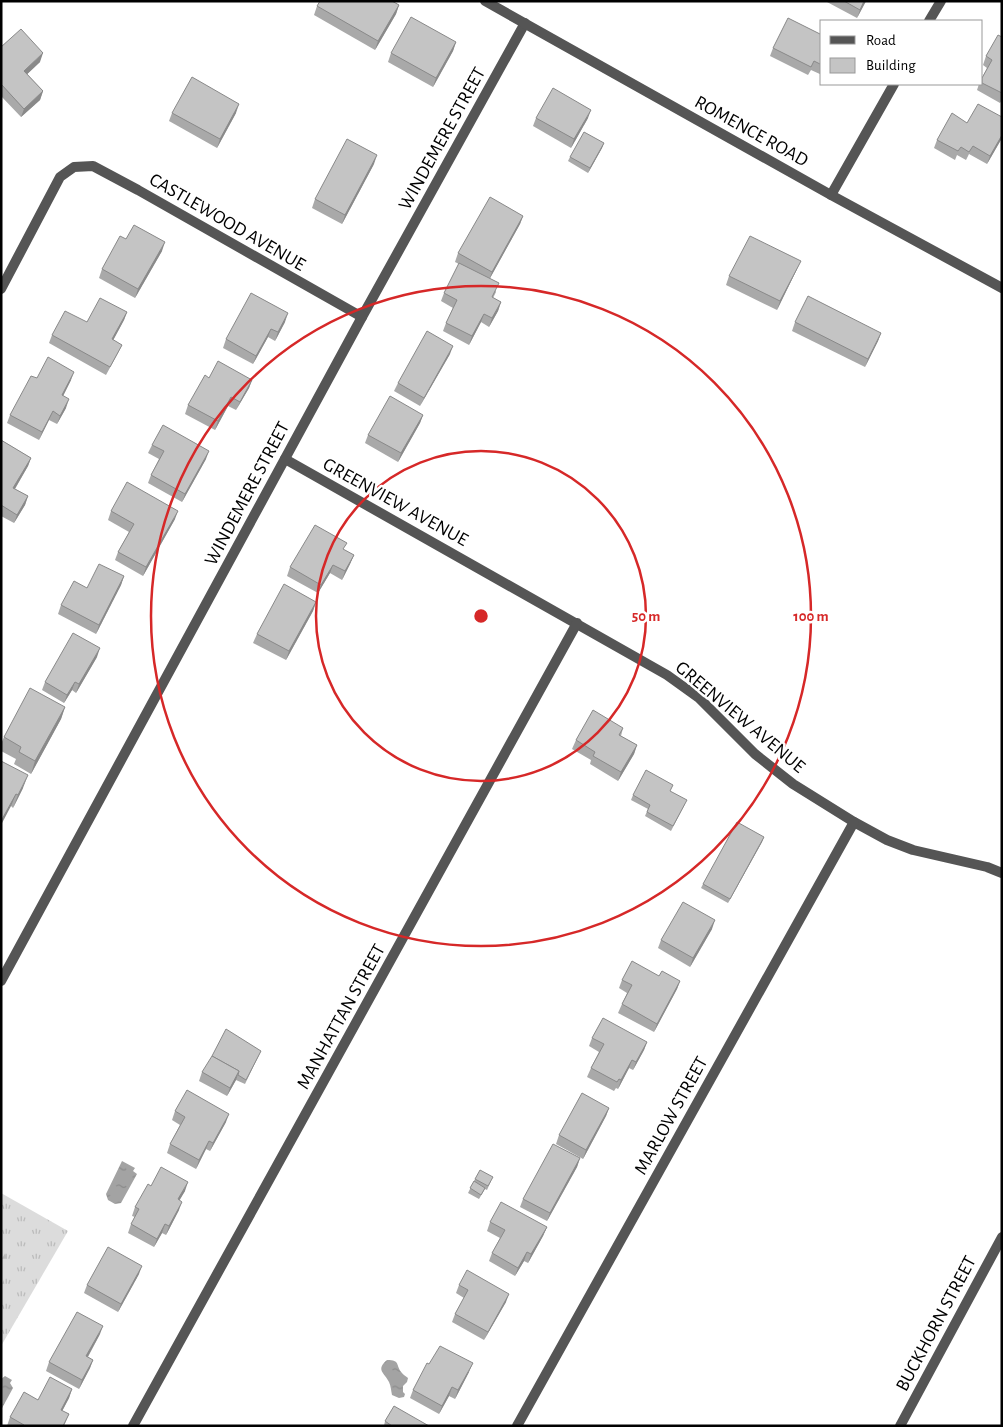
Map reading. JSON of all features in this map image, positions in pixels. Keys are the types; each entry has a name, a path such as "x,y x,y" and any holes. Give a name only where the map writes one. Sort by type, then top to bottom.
{"street":[{"name":"ROMENCE ROAD","path":"485,1 1002,288"},
{"path":"930,20 940,1"},
{"name":"WINDEMERE STREET","path":"1,981 362,317 525,23"},
{"path":"831,194 893,85"},
{"name":"CASTLEWOOD AVENUE","path":"1,289 60,177 74,167 93,166 362,317"},
{"name":"GREENVIEW AVENUE","path":"285,459 666,675 699,698 756,754 785,778 854,822 887,840 913,850 987,867 1002,873"},
{"name":"MANHATTAN STREET","path":"134,1426 577,623"},
{"name":"MARLOW STREET","path":"517,1426 854,822"},
{"name":"BUCKHORN STREET","path":"900,1426 1001,1240"}],"green space":[{"path":"1,1193 68,1231 1,1346"},
{"path":"1,1241 7,1259 1,1294"}],"water":[{"path":"122,1161 135,1168 133,1171 137,1174 121,1203 115,1204 108,1200 106,1194"},
{"path":"387,1360 396,1362 402,1374 408,1378 403,1386 404,1397 399,1398 392,1395 390,1384 381,1369 383,1363"},
{"path":"5,1376 12,1380 10,1383 13,1388 1,1410 1,1379"}],"building":[{"path":"320,1 392,1 399,5 378,41 317,6"},
{"path":"844,1 864,1 860,10"},
{"path":"411,17 456,42 436,78 391,53"},
{"path":"788,18 820,34 820,64 814,61 811,67 773,48"},
{"path":"21,29 43,53 24,71 43,91 24,109 1,84 1,47"},
{"path":"998,35 1002,37 1002,93 983,84 983,76 992,60 986,56"},
{"path":"192,77 239,104 220,139 172,113"},
{"path":"553,88 591,110 574,139 536,118"},
{"path":"978,104 1002,117 1002,135 990,156 973,146 969,152 961,147 958,151 937,140 952,113 967,123"},
{"path":"584,132 604,143 590,168 570,157"},
{"path":"347,139 377,155 345,215 315,199"},
{"path":"490,197 523,216 492,272 458,253"},
{"path":"134,225 165,242 138,289 102,269 120,236 126,239"},
{"path":"750,236 801,261 780,301 729,276"},
{"path":"459,263 499,283 492,297 501,302 492,318 484,314 472,336 446,323 457,300 444,293"},
{"path":"251,293 288,313 278,332 271,329 256,356 226,339"},
{"path":"808,296 881,333 868,359 795,322"},
{"path":"100,298 127,312 112,339 122,345 110,367 52,335 65,311 87,322"},
{"path":"427,331 453,346 424,398 398,383"},
{"path":"48,357 74,372 62,395 69,399 60,416 53,411 42,432 10,415 31,376 37,378"},
{"path":"218,361 252,380 240,402 231,397 218,421 188,405 205,375 209,378"},
{"path":"390,396 423,415 401,453 368,435"},
{"path":"163,425 209,451 185,494 151,475 164,451 152,445"},
{"path":"1,440 31,458 13,488 28,496 17,515 1,505"},
{"path":"127,482 178,511 146,567 118,552 134,524 111,511"},
{"path":"315,525 347,543 343,549 354,555 345,571 333,565 321,585 290,567"},
{"path":"99,564 124,576 99,625 61,605 74,581 87,588"},
{"path":"284,584 316,602 289,651 257,634"},
{"path":"73,633 100,648 79,684 75,682 67,695 45,682"},
{"path":"30,688 65,707 35,761 19,752 21,747 4,737"},
{"path":"593,710 623,728 619,735 637,745 621,772 593,756 595,752 576,740"},
{"path":"1,761 28,775 1,821"},
{"path":"646,770 673,785 670,791 687,800 673,826 647,812 650,805 633,795"},
{"path":"737,822 764,837 730,899 703,884"},
{"path":"683,902 715,920 693,958 661,940"},
{"path":"632,961 659,976 662,971 680,981 657,1024 622,1004 632,985 622,980"},
{"path":"603,1018 647,1042 636,1062 632,1060 621,1080 619,1079 617,1082 591,1068 604,1044 592,1038"},
{"path":"226,1029 261,1051 246,1080 238,1075 239,1071 212,1056"},
{"path":"212,1056 239,1071 230,1088 202,1072"},
{"path":"187,1090 229,1114 213,1143 209,1141 199,1160 170,1144 185,1117 175,1111"},
{"path":"582,1093 609,1108 586,1150 559,1135"},
{"path":"553,1144 580,1158 550,1213 523,1199"},
{"path":"161,1167 188,1182 178,1199 182,1202 169,1226 165,1224 157,1239 131,1224 139,1209 135,1207 148,1184 151,1186"},
{"path":"480,1170 493,1177 488,1186 475,1179"},
{"path":"474,1181 485,1188 481,1195 470,1188"},
{"path":"501,1202 547,1227 531,1254 527,1252 518,1268 492,1253 505,1230 490,1222"},
{"path":"108,1247 142,1266 121,1304 87,1285"},
{"path":"467,1270 509,1294 488,1332 455,1314 468,1290 459,1285"},
{"path":"77,1312 103,1326 86,1356 93,1360 82,1380 49,1362"},
{"path":"440,1346 473,1363 458,1390 452,1387 442,1406 413,1390 427,1363 429,1364"},
{"path":"50,1377 72,1389 61,1410 69,1414 63,1426 23,1426 10,1417 24,1392 38,1400"},
{"path":"394,1406 429,1426 392,1426 385,1421"}]}
